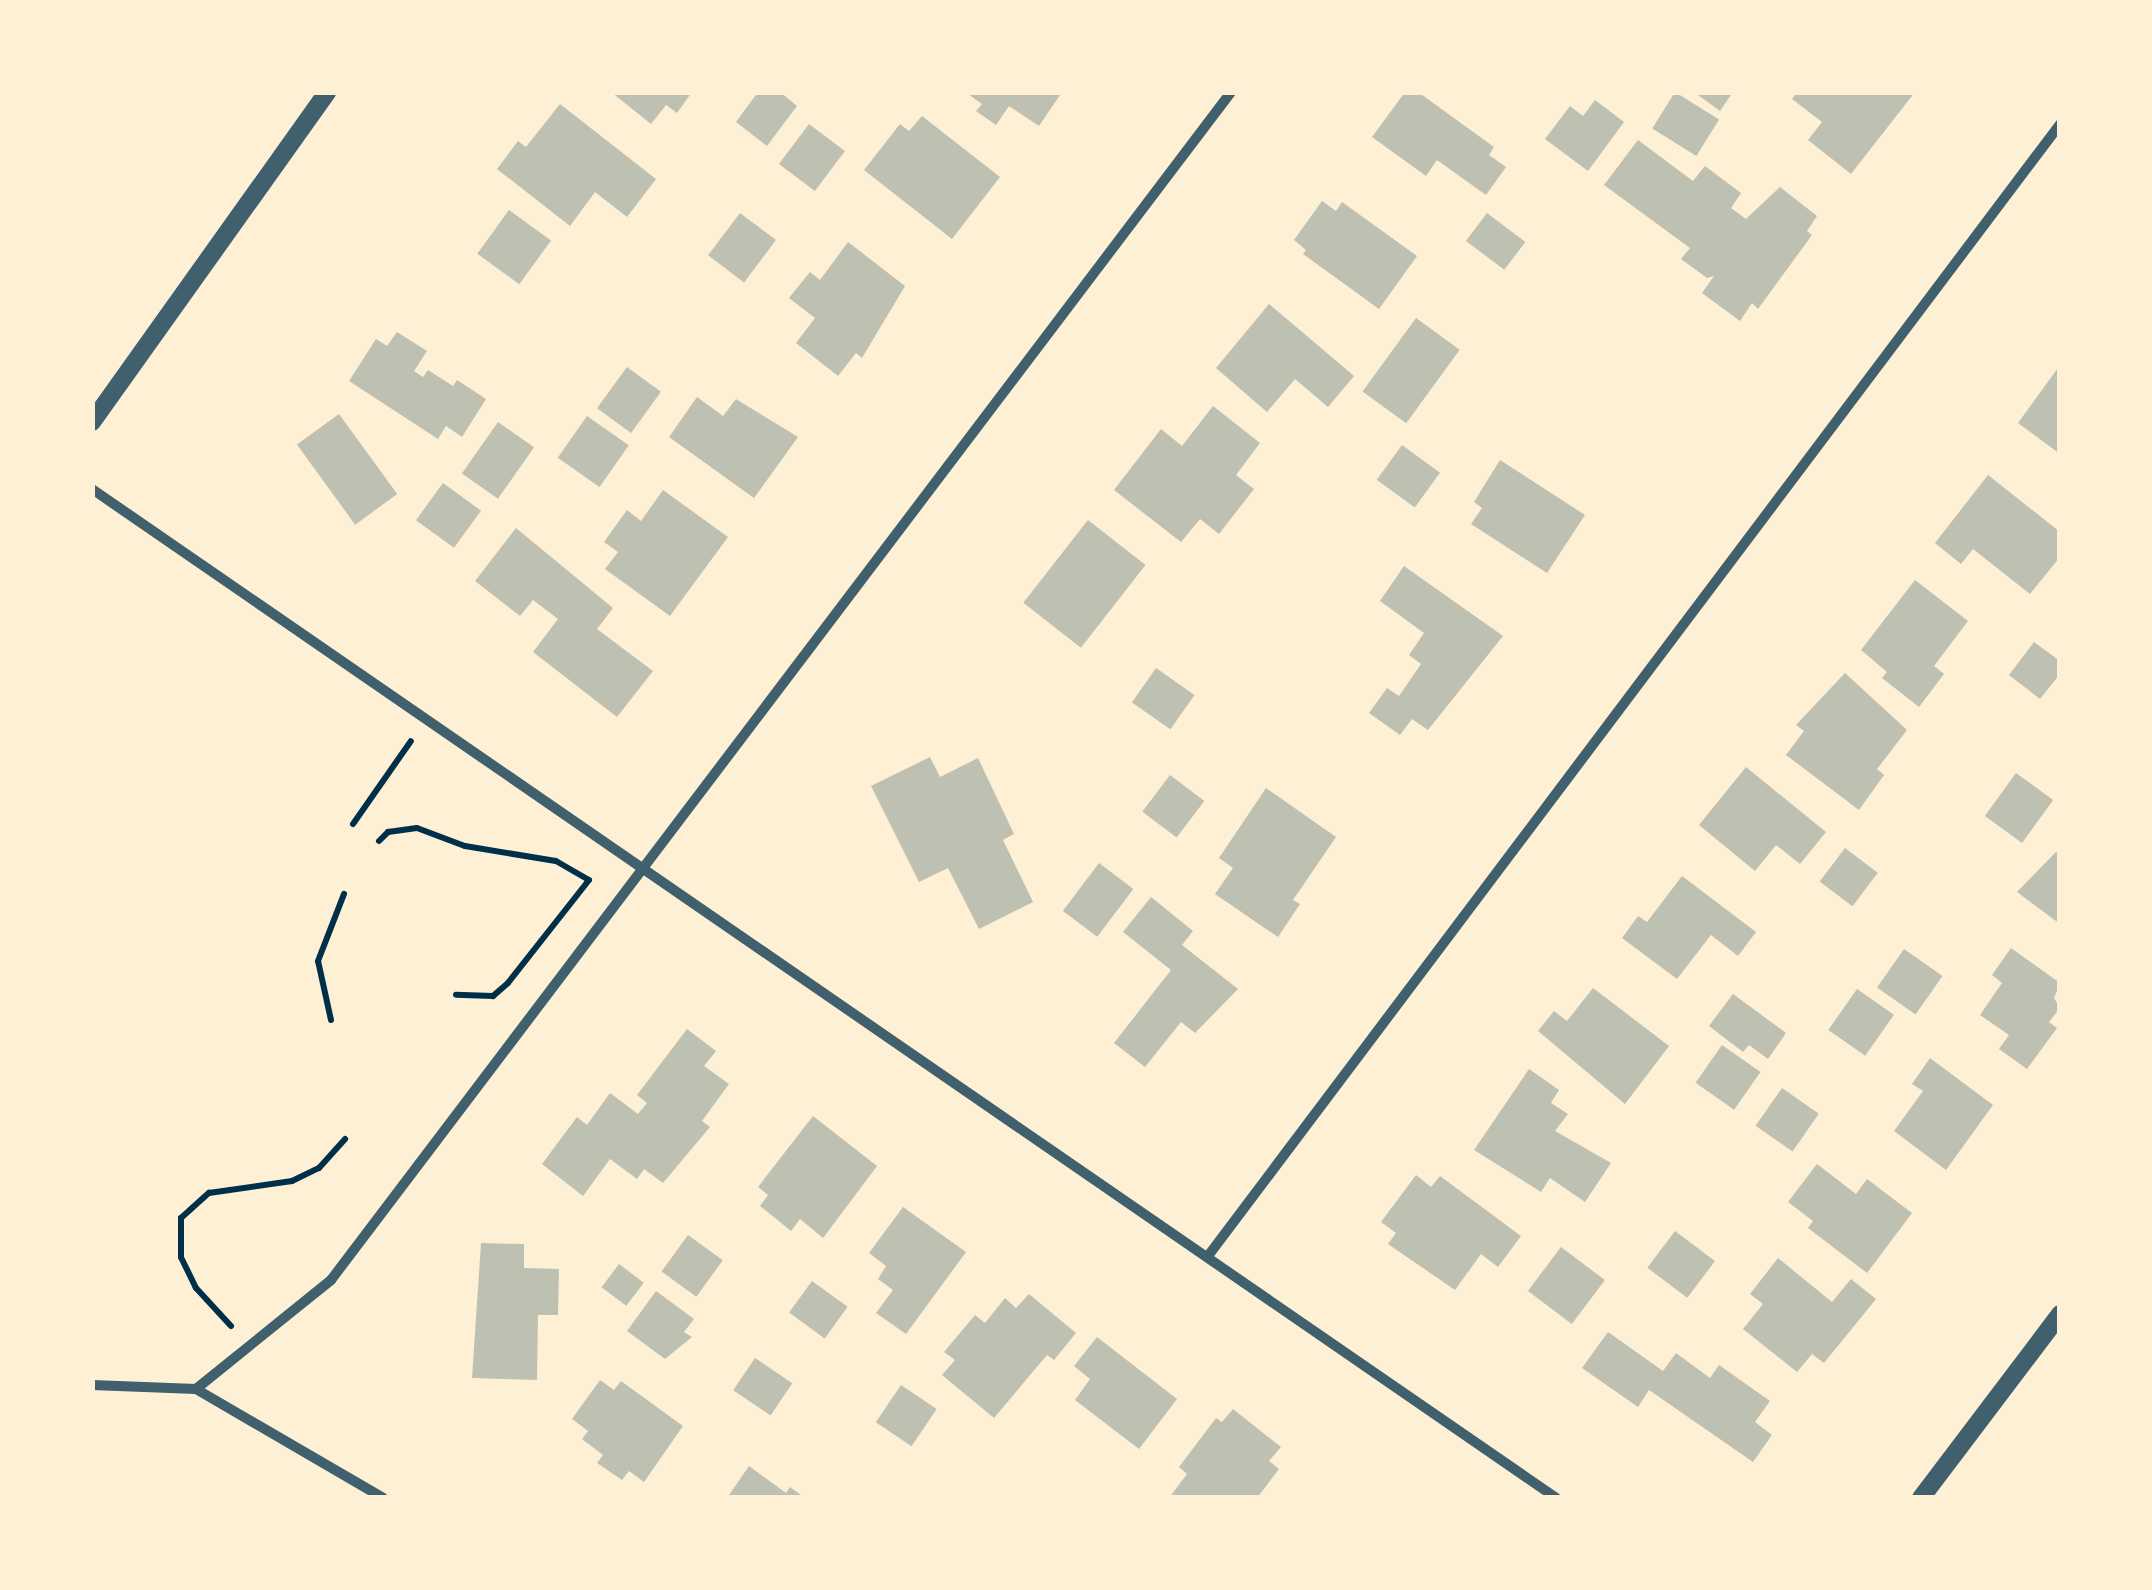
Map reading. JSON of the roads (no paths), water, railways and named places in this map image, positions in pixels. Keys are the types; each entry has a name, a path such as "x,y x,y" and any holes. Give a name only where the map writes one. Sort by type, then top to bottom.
{"street":[{"path":"92,422 327,92"},
{"path":"196,1389 331,1280 1231,92"},
{"path":"1208,1256 2060,124"},
{"path":"92,490 1556,1498"},
{"path":"1922,1498 2060,1314"},
{"path":"92,1385 196,1389 383,1498"}]}
